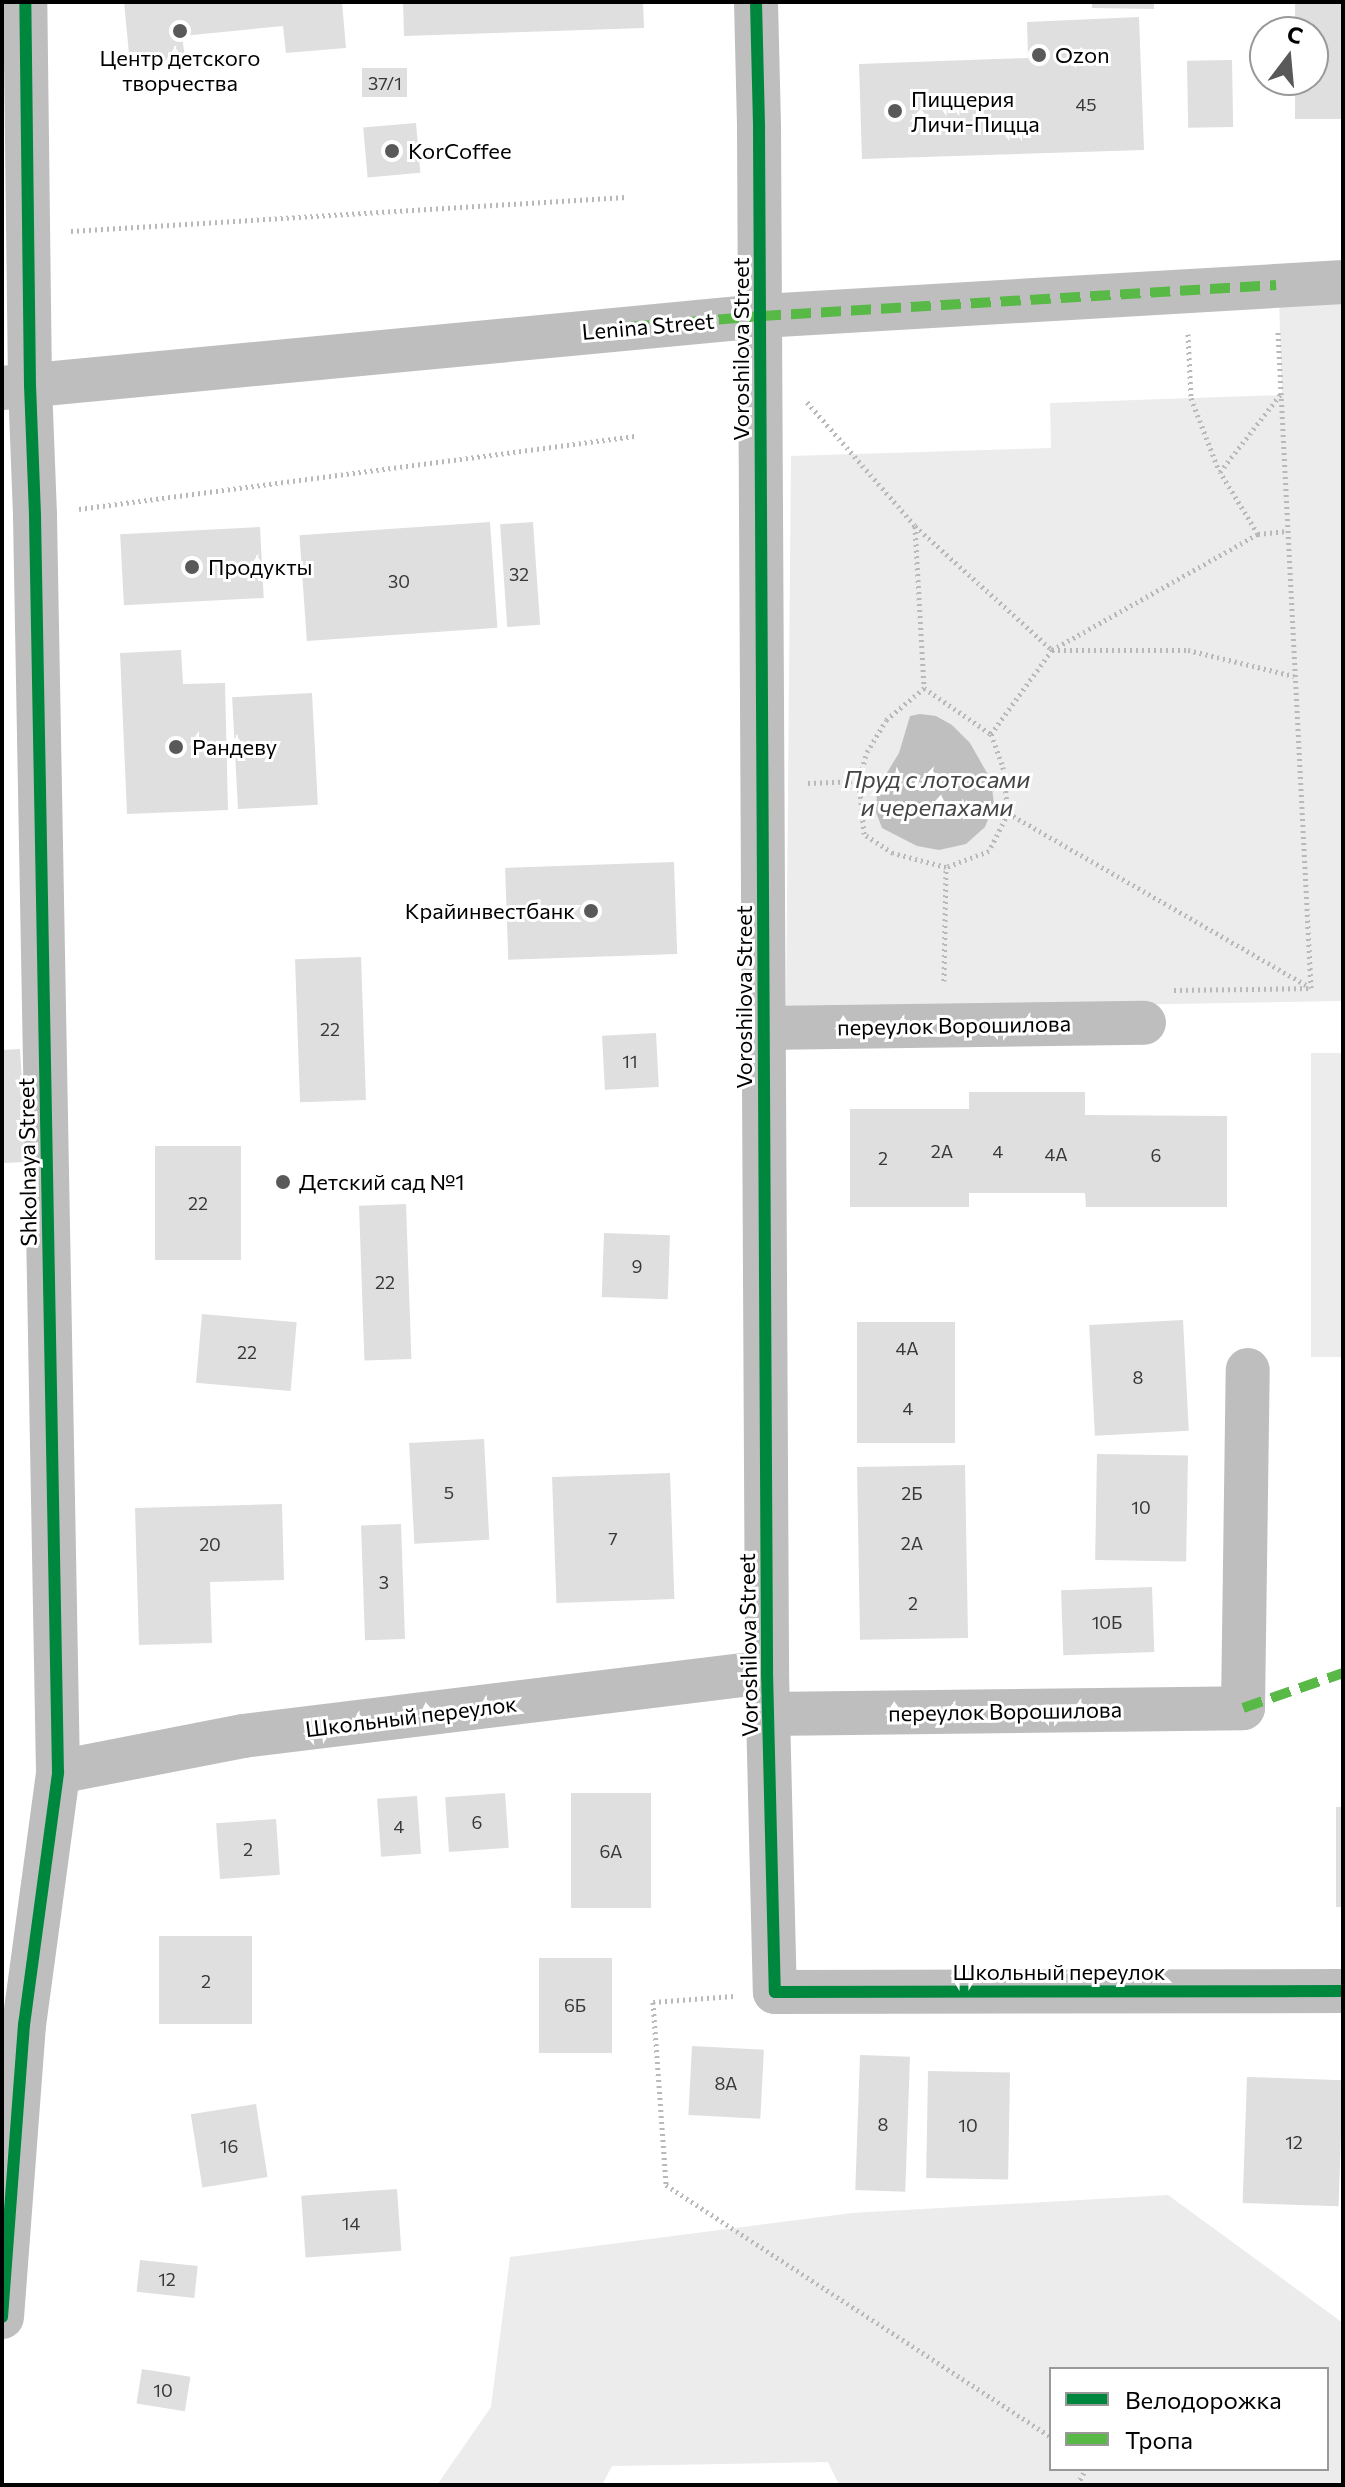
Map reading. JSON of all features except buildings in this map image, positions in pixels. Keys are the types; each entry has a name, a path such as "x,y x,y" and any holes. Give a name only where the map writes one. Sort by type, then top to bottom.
{"street":[{"name":"Shkolnaya Street","path":"2,2317 24,2025 58,1772 35,515 16,387 28,234 25,2"},
{"name":"Voroshilova Street","path":"756,2 761,316 767,1693 775,1992"},
{"name":"Lenina Street","path":"16,387 761,316 1343,282"},
{"name":"переулок Ворошилова","path":"764,1028 1151,1007"},
{"name":"переулок Ворошилова","path":"767,1693 1243,1708 1248,1370"},
{"name":"Школьный переулок","path":"58,1772 243,1736 767,1693"},
{"name":"Школьный переулок","path":"775,1992 1343,1991"}],"path":[{"path":"28,234 626,197"},
{"path":"1276,285 1311,988"},
{"path":"1186,292 1191,398 1220,472 1258,534"},
{"path":"1220,472 1280,394"},
{"path":"805,414 805,400 915,526 1052,650 1188,650 1294,676"},
{"path":"35,515 635,436"},
{"path":"915,526 924,688"},
{"path":"991,734 1052,650 1258,534 1287,531"},
{"path":"924,688 991,734 1003,767 1008,813 989,851 946,867 893,853 864,834 859,781 867,752 886,720 924,688"},
{"path":"804,798 805,767"},
{"path":"805,783 859,781"},
{"path":"1008,813 1311,988"},
{"path":"944,993 946,867"},
{"path":"1151,1007 1311,988"},
{"path":"775,1992 653,2002 666,2185 1049,2436"}],"shaded area":[{"path":"1343,296 1343,1001 786,1011 791,456 1051,448 1050,403 1282,395 1279,299"},
{"path":"1311,1053 1343,1053 1343,1357 1311,1357"},
{"path":"1168,2195 1343,2323 1343,2485 839,2485 828,2462 612,2466 602,2485 437,2485 491,2407 510,2257 852,2213"}],"water":[{"name":"Пруд с лотосами и черепахами","path":"910,716 936,716 952,725 970,743 991,780 994,804 985,827 966,844 939,850 917,846 882,828 876,812 877,789 899,753"}],"marked path":[{"path":"629,327 761,316 1276,285"},
{"path":"1243,1708 1343,1673"}],"cycle path":[{"path":"2,2317 24,2025 58,1772 25,2"},
{"path":"756,2 767,1672 775,1992 1343,1991"}],"place":[{"name":"Центр детского творчества","path":"180,31"},
{"name":"Ozon","path":"1039,55"},
{"name":"Пиццерия Личи-Пицца","path":"895,111"},
{"name":"KorCoffee","path":"392,151"},
{"name":"Продукты","path":"192,567"},
{"name":"Рандеву","path":"176,747"},
{"name":"Крайинвестбанк","path":"591,911"},
{"name":"Детский сад №1","path":"283,1182"}]}
